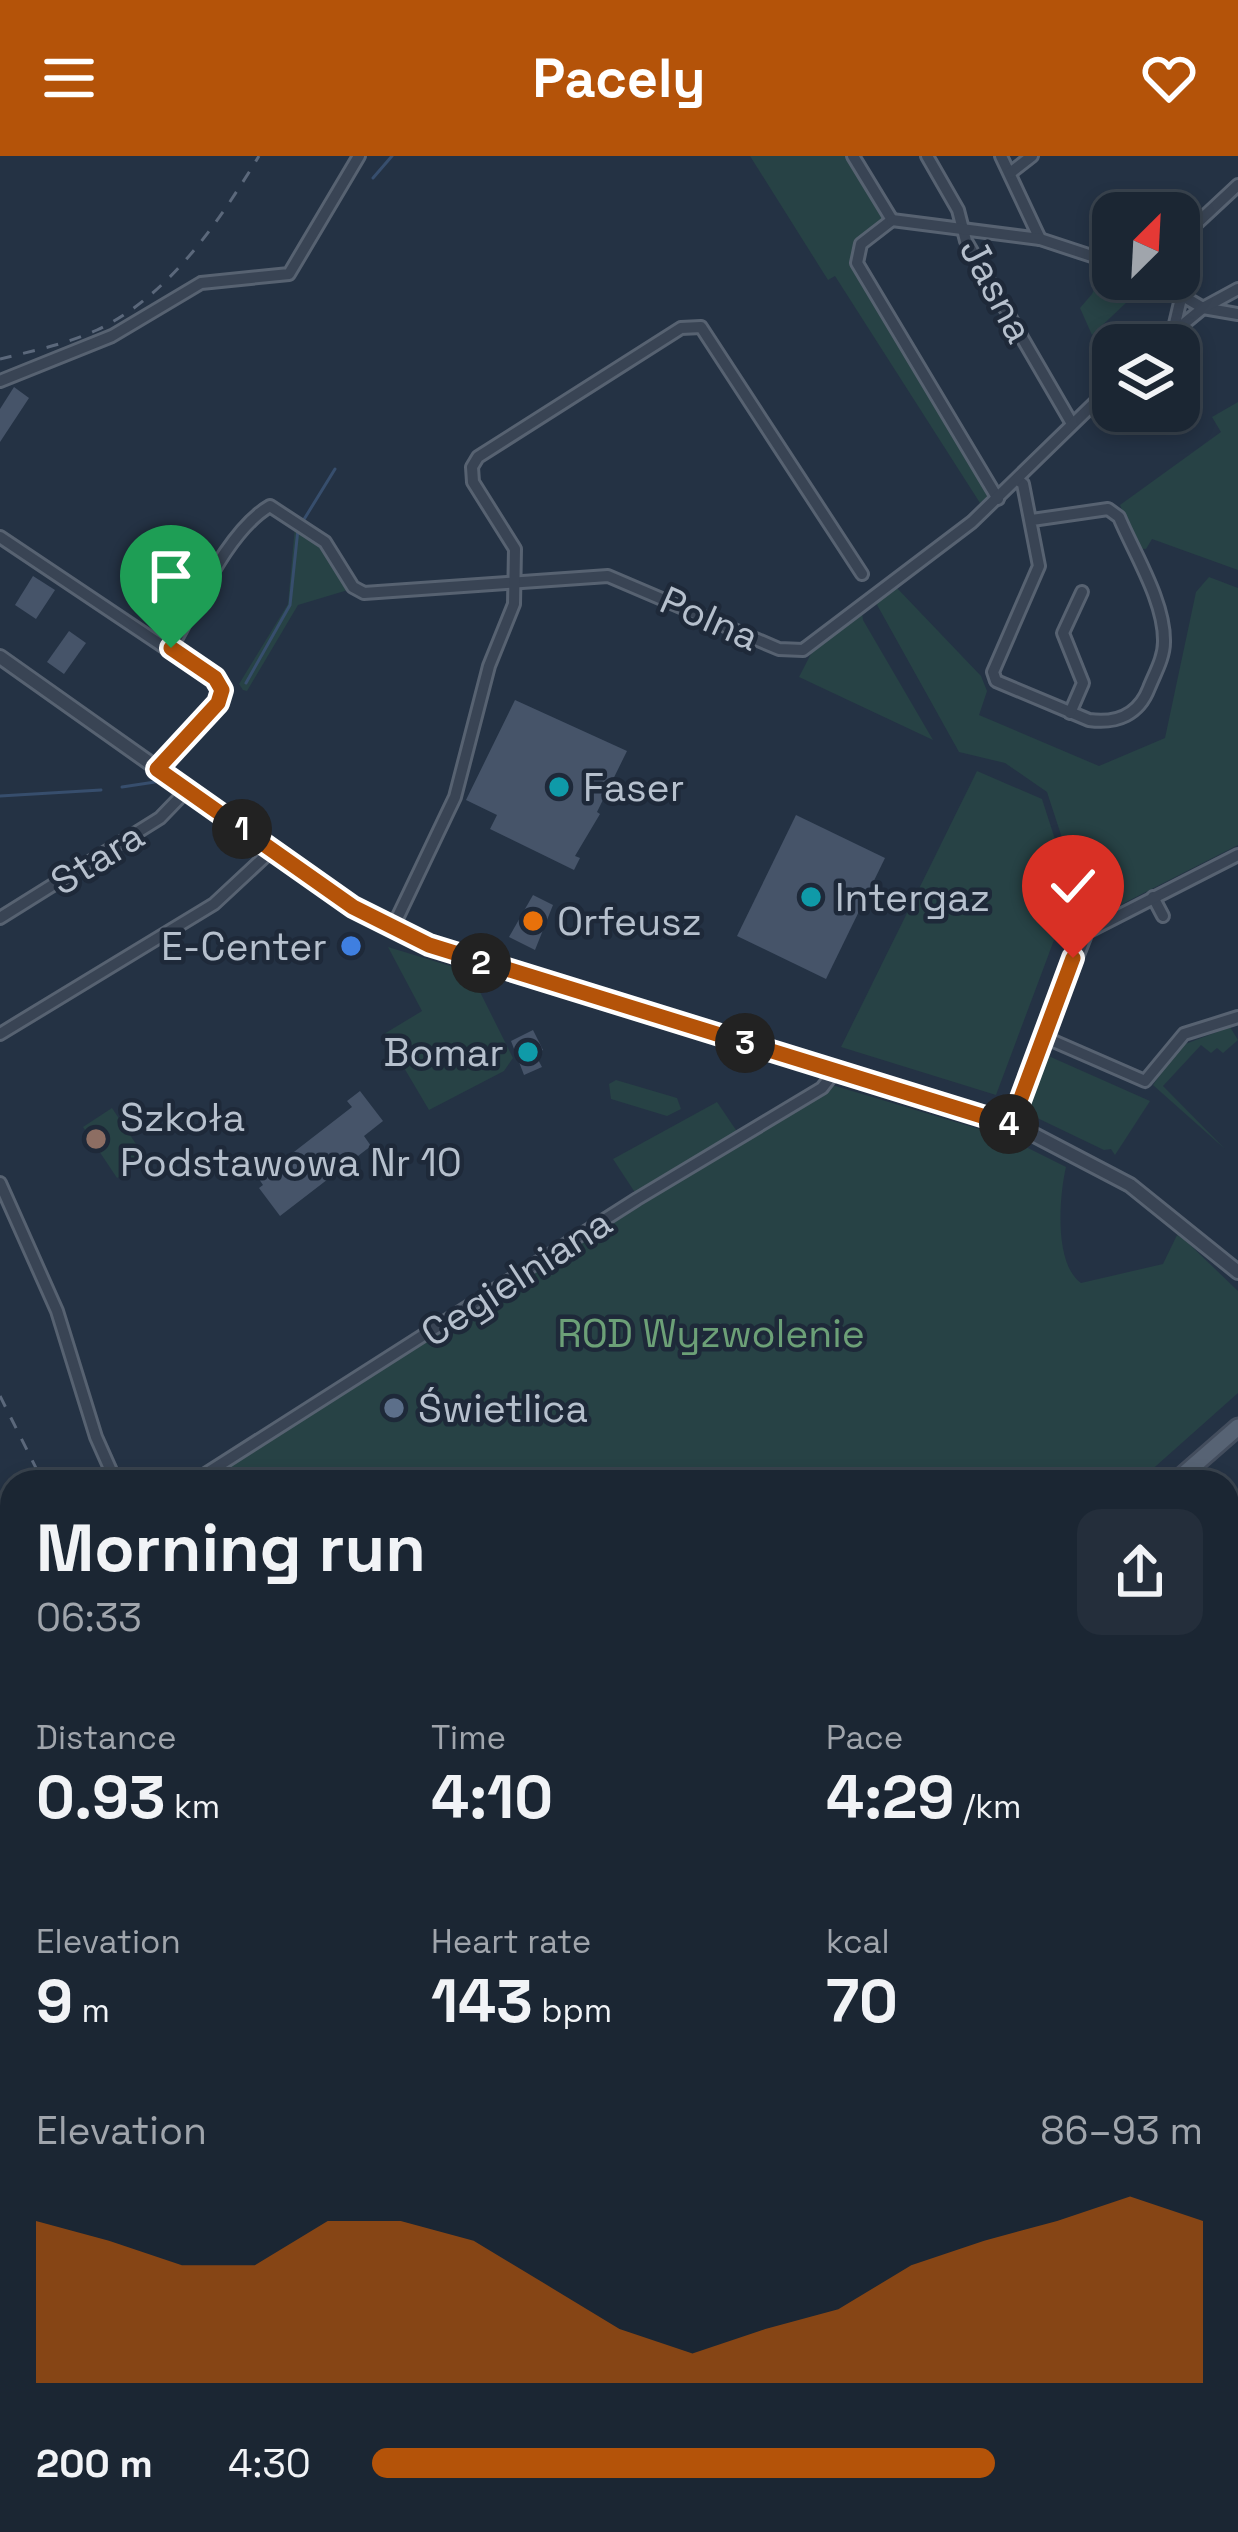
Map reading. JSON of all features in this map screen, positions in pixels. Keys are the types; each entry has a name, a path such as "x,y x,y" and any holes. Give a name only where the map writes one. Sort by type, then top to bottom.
{"main road":[{"path":"1189,1470 1238,1427"}],"street":[{"path":"0,381 126,328 201,283 289,274 359,156"},
{"path":"854,156 892,220"},
{"name":"Jasna","path":"927,156 1019,337 1071,422"},
{"path":"1001,156 1040,239"},
{"path":"1010,173 1032,156"},
{"path":"1200,220 1238,185"},
{"path":"998,499 857,263 861,244 892,220 1040,239 1092,256"},
{"path":"1185,324 1238,289"},
{"path":"1189,300 1203,308 1238,314"},
{"path":"392,929 455,797 489,666 511,619 515,549 473,482 474,462 692,325 712,337 862,574"},
{"name":"Polna","path":"515,581 617,578 779,650 798,651 998,499 1092,404"},
{"path":"1017,478 1032,520 1039,566 993,671 996,681 1103,722 1139,708 1163,651 1163,628 1113,509 1032,520"},
{"path":"171,648 206,584 262,510 274,507 331,548 353,587 364,593 515,581"},
{"path":"0,536 215,678 222,690 218,703 157,769"},
{"path":"1070,713 1083,682 1063,633 1082,592"},
{"path":"0,656 272,850 392,929 501,970 1011,1125 1130,1185 1238,1272"},
{"name":"Stara","path":"0,918 160,818 188,790"},
{"path":"0,1034 214,904 272,850"},
{"path":"1011,1125 1087,932 1238,855"},
{"path":"1153,897 1163,916"},
{"path":"1044,1036 1145,1082 1184,1034 1238,1017"},
{"name":"Cegielniana","path":"212,1470 637,1199 822,1088 836,1070"},
{"path":"0,1183 57,1311 111,1470"}],"green space":[{"path":"750,156 846,156 888,223 856,244 849,264 989,495 980,503 835,276 828,280"},
{"path":"1092,294 1092,300 1129,300 1104,324 1092,324 1092,335 1080,308"},
{"path":"1238,402 1238,570 1152,539 1146,549 1137,548 1120,505 1221,432 1212,417"},
{"path":"295,526 325,546 348,590 298,605 247,691 243,690 239,684 288,604"},
{"path":"1209,577 1238,588 1238,845 1085,923 1073,938 1078,887 1047,792 1005,763 959,752 876,603 896,587 981,676 987,691 979,715 1099,766 1165,738 1196,592"},
{"path":"862,613 933,740 799,677 814,648"},
{"path":"977,771 1042,799 1072,892 996,1095 841,1047"},
{"path":"388,947 470,972 513,1058 504,1071 429,1110 384,1034 422,1011"},
{"path":"1230,1027 1238,1040 1223,1053 1217,1048 1211,1053 1201,1045 1163,1086 1225,1149 1153,1085 1180,1046"},
{"path":"1044,1054 1150,1101 1115,1155 1111,1149 1104,1150 1029,1114 1027,1099"},
{"path":"616,1080 677,1098 681,1109 667,1116 611,1099 609,1084"},
{"name":"ROD Wyzwolenie","path":"832,1085 1006,1137 1066,1167 1063,1246 1072,1274 1081,1283 1163,1264 1177,1235 1238,1291 1238,1393 1151,1470 222,1470"},
{"path":"717,1102 738,1133 636,1194 613,1159"},
{"path":"112,1108 146,1159 117,1178 83,1127"}],"building":[{"path":"14,387 29,398 0,442 0,409"},
{"path":"33,576 55,590 36,619 15,605"},
{"path":"69,631 86,643 64,674 47,662"},
{"name":"Faser","path":"515,700 627,751 600,814 575,856 580,858 574,870 490,829 497,815 466,800"},
{"name":"Intergaz","path":"796,815 885,858 826,979 737,936"},
{"name":"Orfeusz","path":"533,895 553,905 535,950 509,937"},
{"name":"Bomar","path":"533,1030 543,1050 535,1054 542,1067 524,1075 511,1041"},
{"path":"360,1091 383,1121 364,1136 371,1146 280,1216 259,1188 263,1185 259,1179 352,1107 347,1101"}],"waterway":[{"path":"373,178 392,156"},
{"path":"303,521 335,469"},
{"path":"246,683 290,605 298,529"},
{"path":"122,787 155,782"},
{"path":"0,796 101,790"}],"railway":[{"path":"0,359 86,335 147,297 190,255 259,156"},
{"path":"0,1396 37,1470"}],"place":[{"name":"Faser","path":"559,787"},
{"name":"Intergaz","path":"811,897"},
{"name":"Orfeusz","path":"533,921"},
{"name":"E-Center","path":"351,946"},
{"name":"Bomar","path":"528,1052"},
{"name":"Szkoła Podstawowa Nr 10","path":"96,1139"},
{"name":"Świetlica","path":"394,1408"}],"route":[{"path":"171,648 215,678 222,690 218,703 157,769 353,907 429,945 501,970 1011,1125 1073,958"}]}
